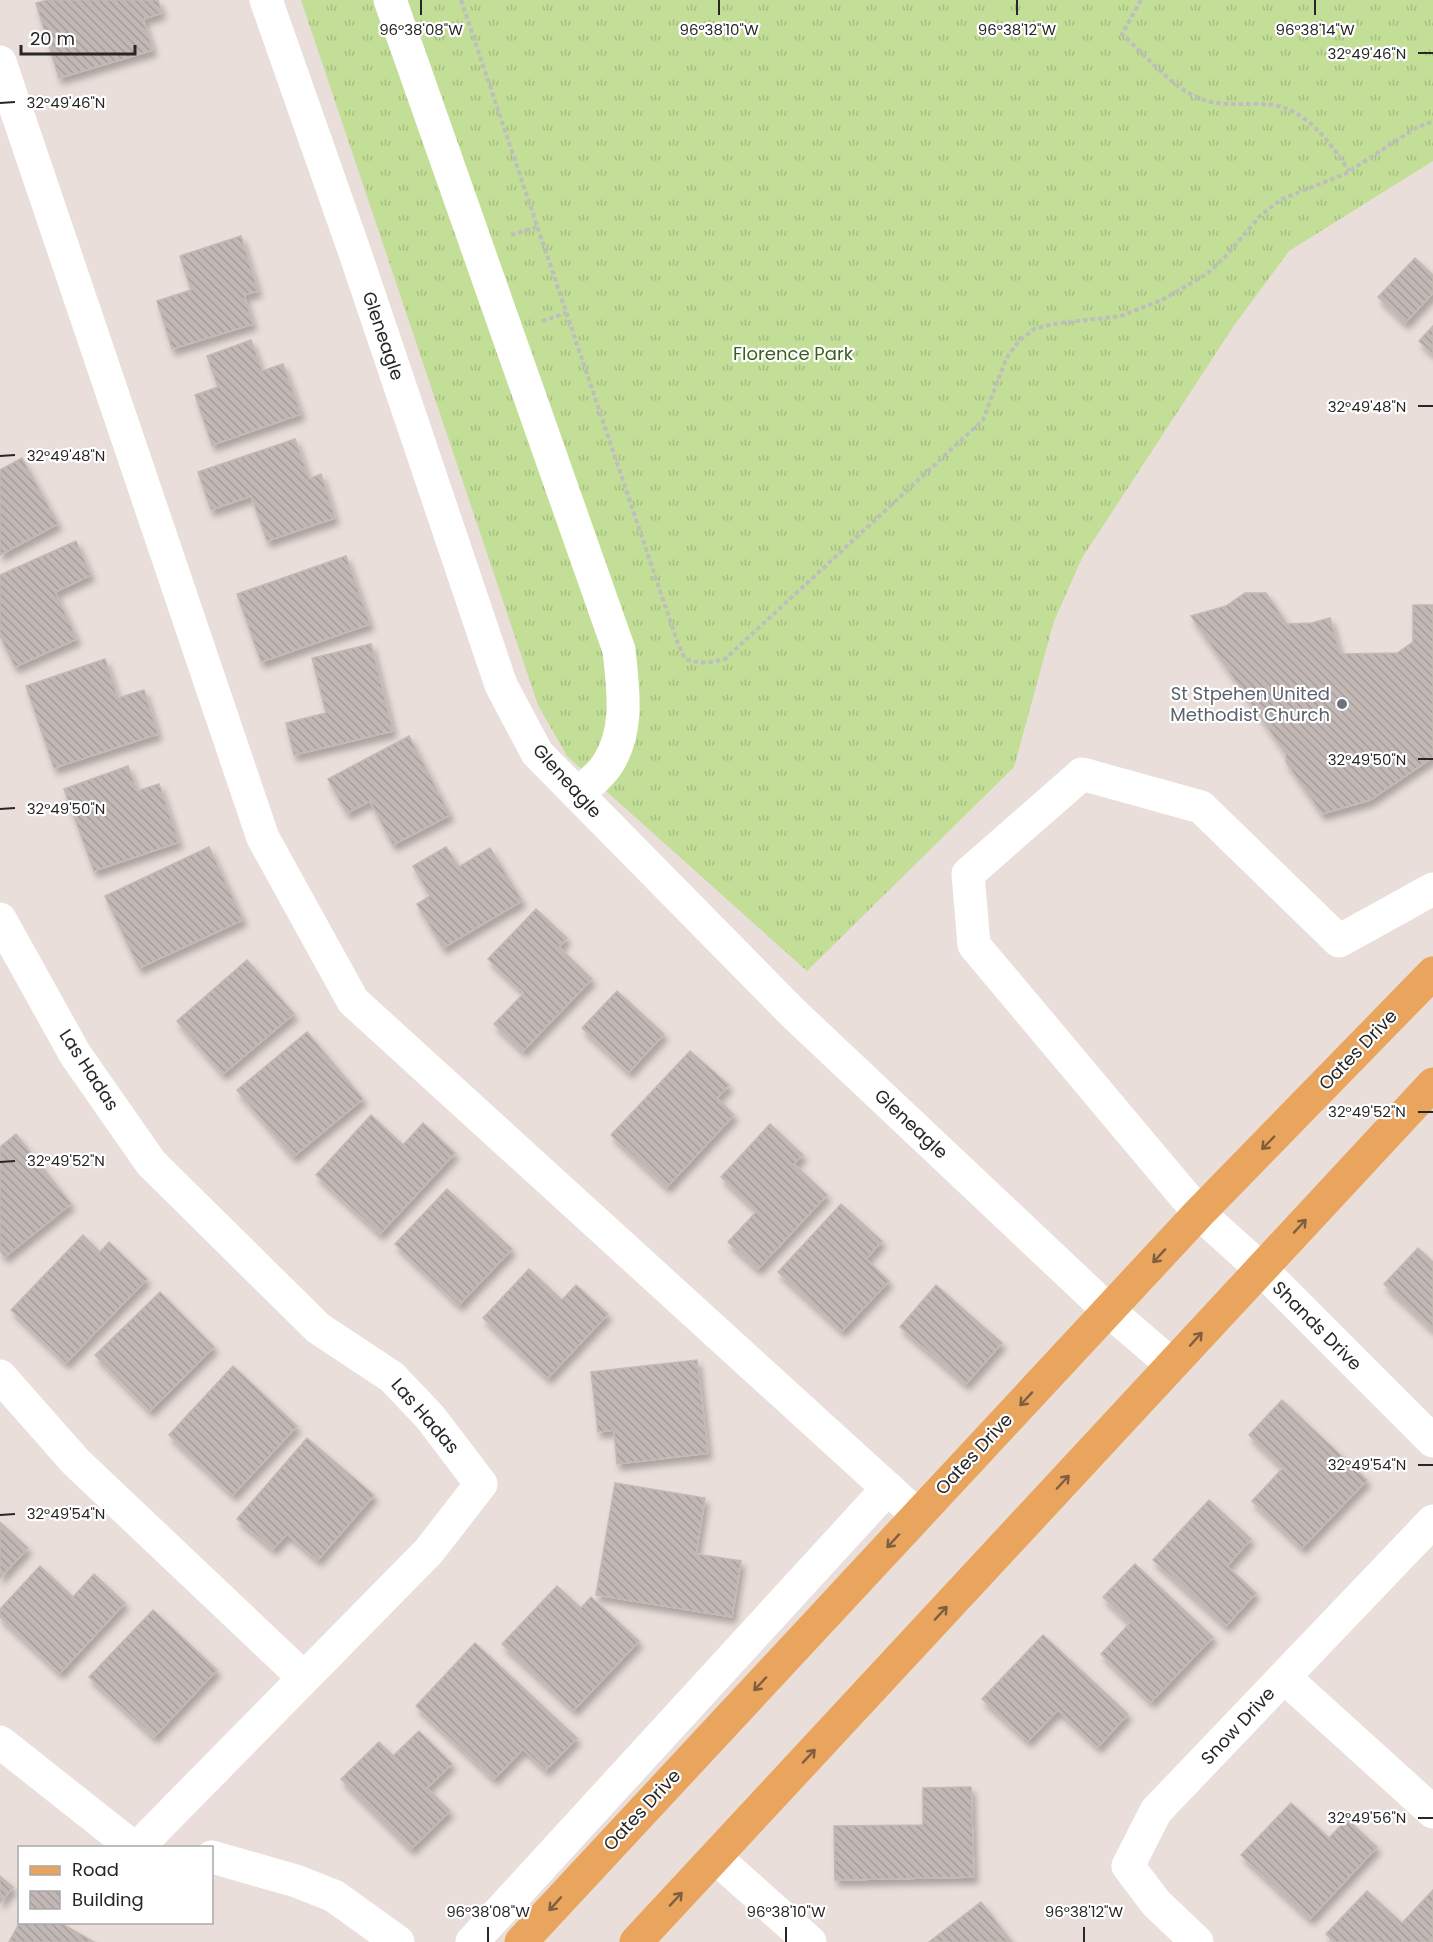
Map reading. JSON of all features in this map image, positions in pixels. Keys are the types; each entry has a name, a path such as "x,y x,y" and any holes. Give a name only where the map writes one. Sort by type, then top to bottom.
{"main road":[{"name":"Oates Drive","path":"521,1942 1199,1213 1433,973"},
{"path":"636,1942 1433,1084"}],"street":[{"name":"Gleneagle","path":"266,0 354,250 501,685 537,753 793,1013 1108,1310 1172,1365"},
{"path":"390,0 619,650 624,698 621,731 608,764 578,795"},
{"path":"0,62 264,838 353,1001 917,1515"},
{"name":"Shands Drive","path":"1433,889 1339,942 1201,807 1082,774 968,874 974,945 1199,1213 1260,1268 1433,1441"},
{"name":"Las Hadas","path":"0,919 75,1054 152,1163 318,1329 392,1377 430,1417 481,1484 429,1551 138,1846"},
{"path":"0,1376 76,1462 304,1678"},
{"path":"472,1942 888,1488"},
{"name":"Snow Drive","path":"1197,1942 1156,1903 1128,1866 1156,1811 1433,1521"},
{"path":"1284,1677 1433,1812"},
{"path":"0,1742 133,1846"},
{"path":"213,1857 296,1881 334,1896 398,1942"},
{"path":"715,1857 810,1942"}],"path":[{"path":"461,0 677,640 685,659 696,663 710,663 725,659 983,420 1006,359 1018,341 1034,329 1053,324 1121,316 1162,300 1207,274 1261,215 1282,199 1350,171 1414,129 1433,121"},
{"path":"1141,0 1122,33 1185,90 1214,103 1266,104 1283,107 1304,117 1331,144 1350,171"}],"green space":[{"name":"Florence Park","path":"301,0 1433,0 1433,161 1289,251 1235,324 1082,558 1054,621 1014,767 807,971 567,756 538,705"}],"building":[{"path":"48,0 158,0 162,13 143,19 153,50 59,78 36,3"},
{"path":"241,236 258,291 244,295 253,324 172,349 157,301 191,290 180,256"},
{"path":"1415,258 1433,275 1433,293 1405,323 1378,297"},
{"path":"1433,326 1433,354 1419,341"},
{"path":"251,340 262,371 283,364 301,414 212,445 195,395 218,387 207,356"},
{"path":"295,439 309,479 321,474 335,518 267,541 251,496 211,510 198,472"},
{"path":"22,458 58,524 0,555 0,470"},
{"path":"76,541 91,575 55,592 77,639 15,667 0,636 0,575"},
{"path":"346,556 370,624 261,662 237,594"},
{"name":"St Stpehen United Methodist Church","path":"1245,593 1266,593 1287,624 1312,623 1330,618 1340,654 1397,653 1413,642 1413,605 1433,605 1433,757 1370,800 1322,814 1286,762 1286,754 1191,616 1226,606"},
{"path":"371,644 393,731 294,755 286,723 326,713 312,658"},
{"path":"105,659 118,698 144,690 158,734 54,768 26,686"},
{"path":"409,736 450,815 393,845 370,801 347,813 328,779"},
{"path":"128,766 137,791 159,784 179,842 94,871 64,789"},
{"path":"209,847 243,920 139,968 105,896"},
{"path":"446,847 459,867 490,848 522,901 443,948 417,904 430,896 413,866"},
{"path":"536,909 567,938 559,947 592,979 523,1051 494,1024 524,993 488,959"},
{"path":"247,960 294,1014 223,1074 177,1021"},
{"path":"617,991 664,1034 629,1072 582,1028"},
{"path":"307,1032 363,1099 293,1157 237,1090"},
{"path":"690,1051 729,1085 717,1098 734,1115 667,1187 611,1135"},
{"path":"371,1115 403,1145 423,1123 455,1153 380,1234 316,1175"},
{"path":"770,1124 803,1155 794,1164 827,1195 758,1269 728,1242 757,1211 721,1177"},
{"path":"16,1134 71,1204 5,1257 0,1251 0,1147"},
{"path":"447,1189 512,1249 459,1305 395,1244"},
{"path":"841,1204 882,1241 866,1259 889,1281 842,1331 778,1272"},
{"path":"83,1235 100,1252 109,1242 147,1279 66,1363 11,1310"},
{"path":"1418,1248 1433,1262 1433,1330 1384,1284"},
{"path":"529,1269 562,1300 576,1285 608,1314 548,1378 483,1318"},
{"path":"936,1285 1002,1343 966,1384 900,1327"},
{"path":"160,1292 214,1347 150,1411 95,1355"},
{"path":"697,1360 708,1453 617,1464 614,1430 598,1432 591,1372"},
{"path":"233,1366 297,1426 233,1495 169,1435"},
{"path":"1282,1400 1367,1480 1302,1548 1252,1501 1283,1468 1249,1435"},
{"path":"307,1438 374,1495 318,1560 287,1534 273,1549 237,1519"},
{"path":"615,1483 705,1498 696,1554 741,1561 732,1617 596,1595"},
{"path":"1209,1500 1251,1539 1227,1566 1256,1593 1226,1626 1153,1560"},
{"path":"0,1522 28,1548 0,1578"},
{"path":"1135,1564 1213,1637 1151,1702 1101,1654 1130,1623 1103,1597"},
{"path":"40,1566 73,1597 94,1574 125,1603 60,1673 0,1617 0,1609"},
{"path":"557,1586 581,1608 591,1597 639,1641 574,1710 502,1644"},
{"path":"153,1610 217,1670 154,1737 89,1677"},
{"path":"1043,1635 1128,1714 1098,1747 1058,1710 1028,1741 982,1699"},
{"path":"475,1643 577,1738 546,1770 523,1749 494,1779 416,1706"},
{"path":"419,1731 452,1764 427,1788 450,1811 411,1849 341,1779 379,1742 393,1756"},
{"path":"971,1787 974,1877 835,1880 834,1826 923,1825 923,1788"},
{"path":"1291,1803 1329,1838 1347,1819 1377,1847 1310,1919 1241,1855"},
{"path":"0,1876 13,1887 0,1903"},
{"path":"1433,1890 1433,1942 1334,1942 1326,1934 1367,1891 1402,1923"},
{"path":"981,1902 1012,1942 929,1942"},
{"path":"19,1924 62,1924 94,1942 9,1942"}],"place":[{"name":"St Stpehen United Methodist Church","path":"1342,704"}]}
